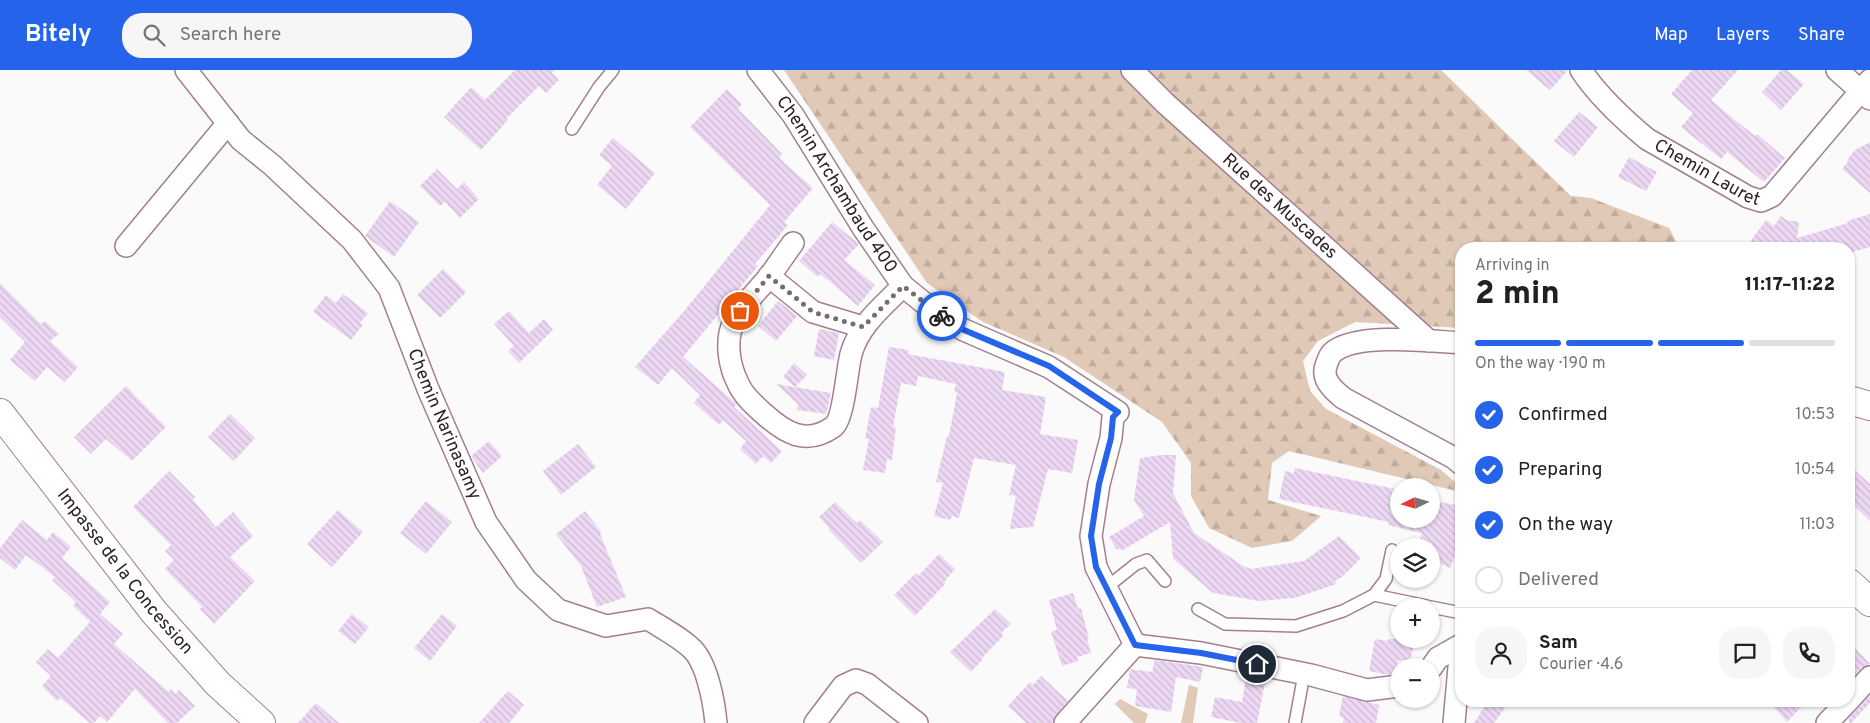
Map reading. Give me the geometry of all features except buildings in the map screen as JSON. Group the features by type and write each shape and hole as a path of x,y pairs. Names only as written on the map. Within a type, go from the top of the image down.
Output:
{"street":[{"name":"Chemin Narinasamy","path":"186,70 241,140 279,171 352,240 389,288 428,389 486,522 526,580 558,610 606,626 648,619 691,648 702,662 714,706 716,723"},
{"name":"Chemin Archambaud 400","path":"758,70 793,114 863,228 903,286 935,312 964,330 1049,366 1118,412 1113,417 1111,438 1099,484 1091,536 1096,567 1135,645"},
{"name":"Rue des Muscades","path":"1132,70 1165,103 1430,341"},
{"name":"Chemin Lauret","path":"1581,70 1593,87 1632,127 1647,139 1748,197 1761,201 1772,196 1867,90"},
{"path":"1837,70 1867,90"},
{"path":"126,246 228,123"},
{"path":"793,243 740,311 730,331 729,345 731,363 737,381 756,407 778,426 799,436 823,434 836,425 851,353 863,327 903,286"},
{"path":"769,276 813,312 863,327"},
{"path":"1455,343 1385,340 1347,344 1331,353 1324,368 1326,378 1332,389 1343,398 1455,459"},
{"path":"1855,402 1870,406"},
{"name":"Impasse de la Concession","path":"0,413 154,612 218,684 261,723"},
{"path":"1855,588 1870,602"},
{"path":"1065,723 1135,645 1201,653 1304,674 1367,690 1390,687"},
{"path":"1438,658 1455,648"},
{"path":"1855,693 1870,677"},
{"path":"815,723 843,686 856,680 867,684 917,723"},
{"path":"1454,723 1455,707"},
{"path":"1828,723 1843,707"}],"lane":[{"path":"572,129 599,87 613,70"},
{"path":"1107,587 1136,564 1147,560 1165,582"},
{"path":"1198,609 1225,624 1296,626 1343,611 1374,595 1386,579 1390,560"},
{"path":"1374,595 1390,598"},
{"path":"1440,609 1455,613"},
{"path":"1295,723 1304,674"}],"green space":[{"path":"784,70 1441,70 1571,196 1591,198 1669,228 1676,242 1455,242 1455,328 1355,322 1318,341 1303,361 1310,391 1326,409 1441,470 1455,482 1455,491 1440,487 1440,478 1402,478 1289,451 1272,463 1268,500 1321,516 1292,541 1252,548 1209,528 1191,496 1191,463 1162,422 1064,357 983,322 927,283"},
{"path":"1189,685 1198,688 1193,723 1181,723"},
{"path":"1120,699 1148,714 1145,723 1134,723 1115,704"}],"way so far":[{"path":"740,311 769,276 813,312 863,327 903,286 942,316"}],"route":[{"path":"942,316 964,330 1049,366 1118,412 1113,417 1111,438 1099,484 1091,536 1096,567 1135,645 1201,653 1257,664"}]}
